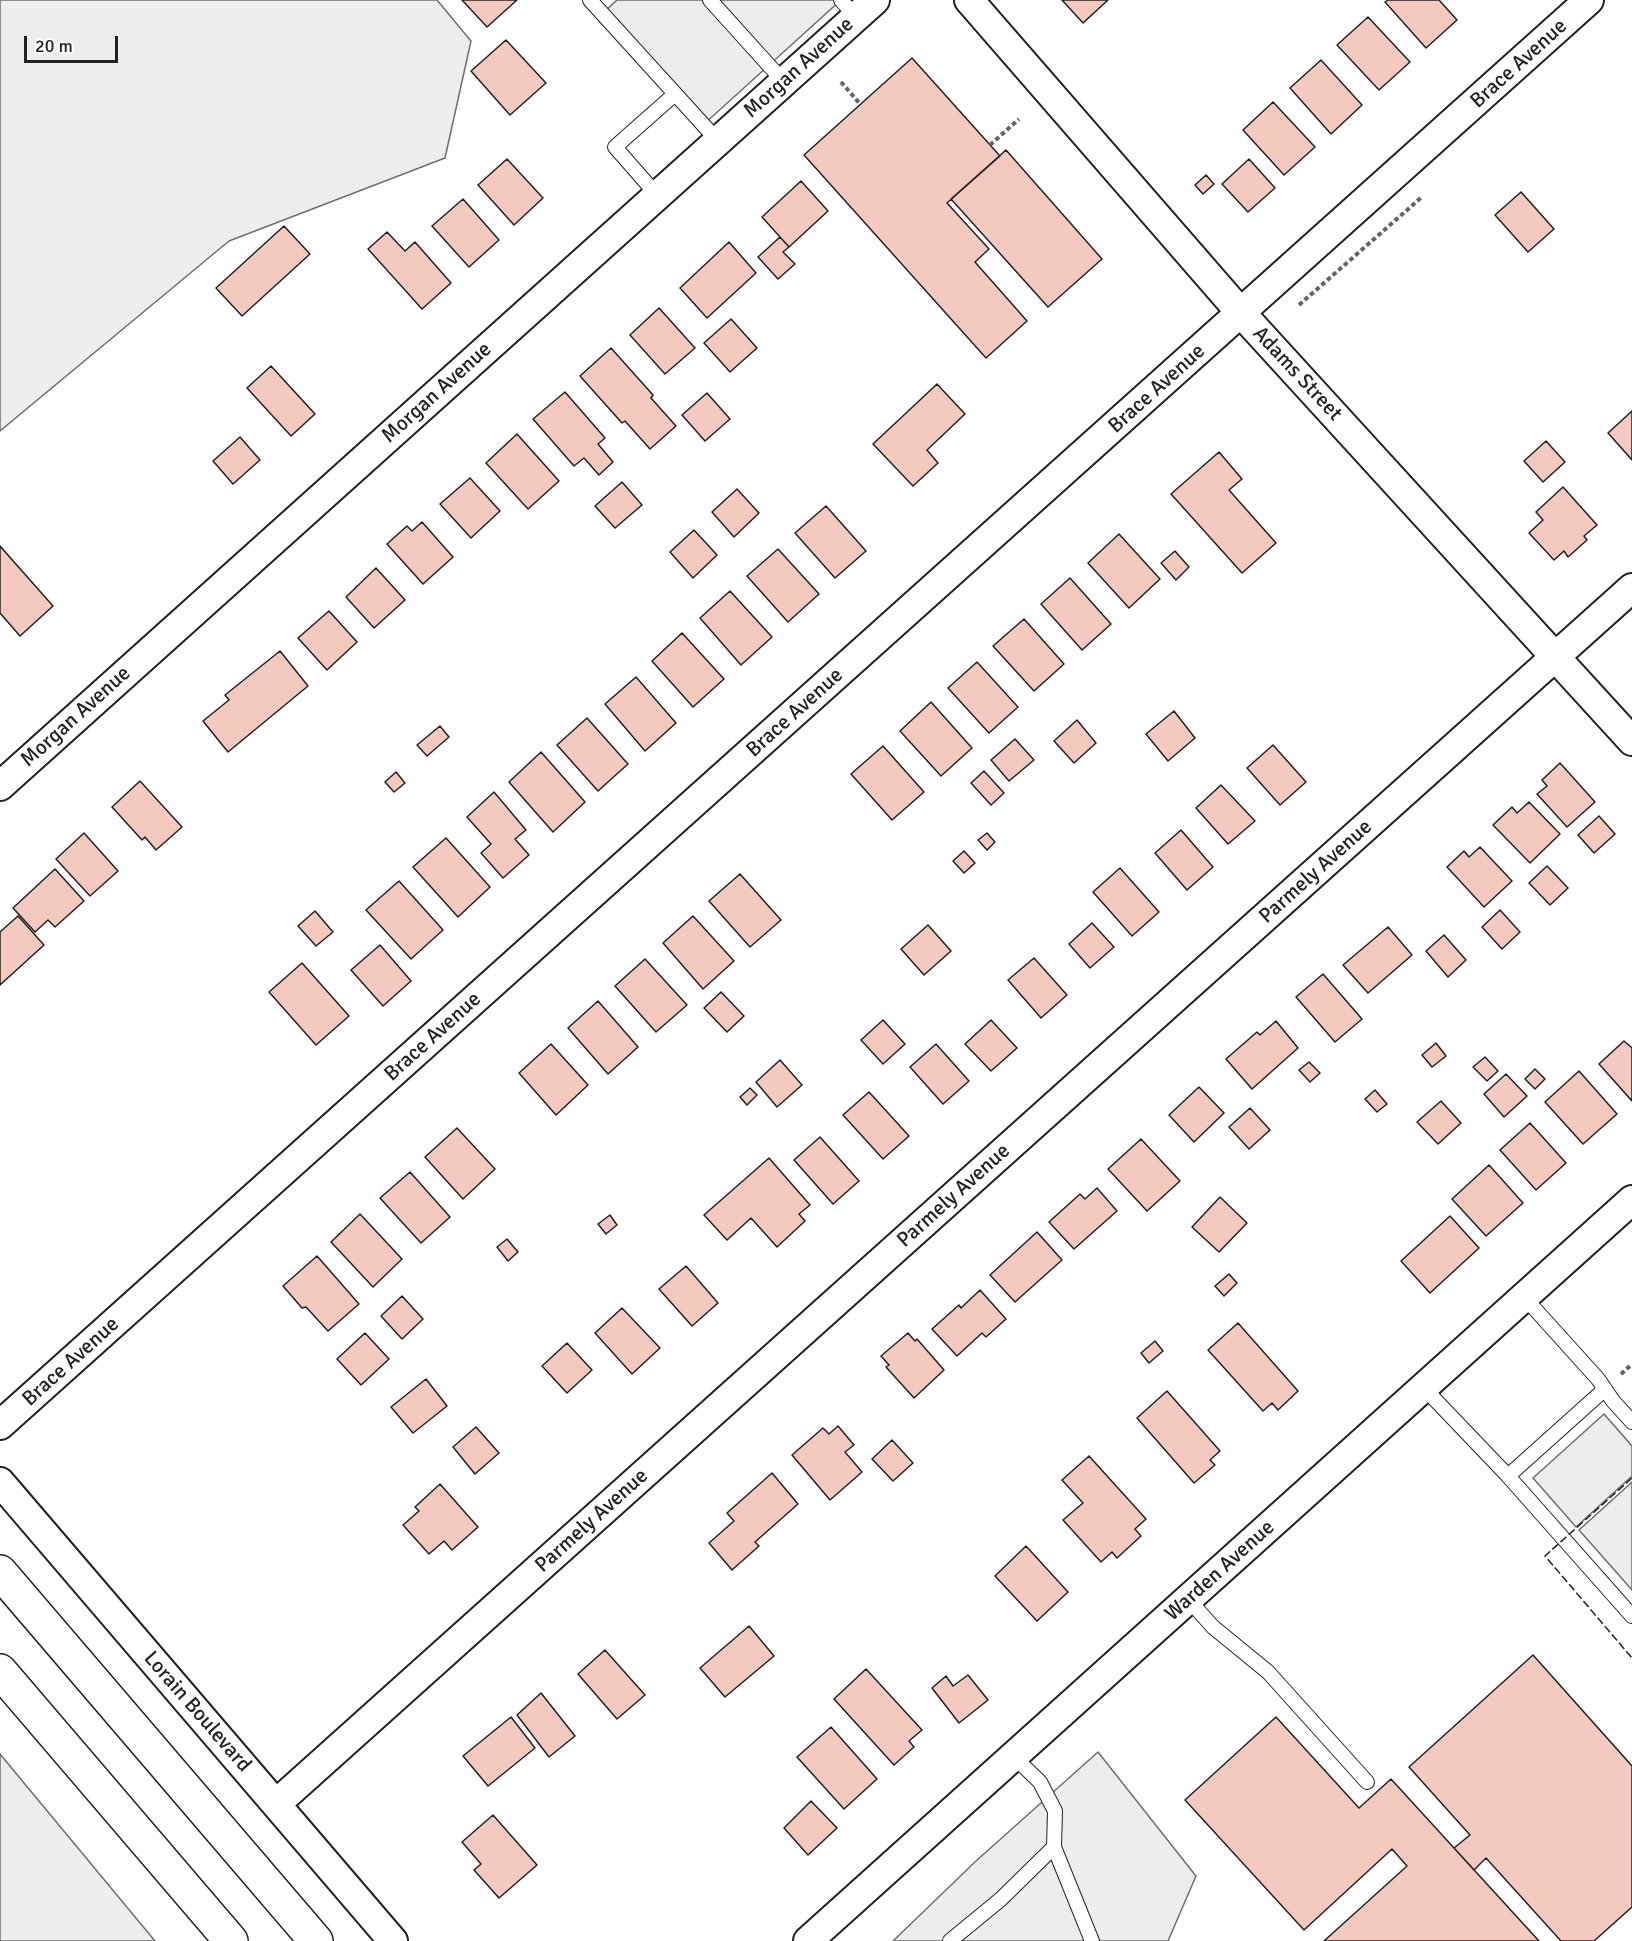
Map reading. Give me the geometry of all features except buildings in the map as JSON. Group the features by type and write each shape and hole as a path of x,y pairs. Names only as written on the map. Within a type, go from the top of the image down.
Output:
{"highway":[{"path":"0,1572 316,1941"},
{"path":"0,1671 231,1941"}],"street":[{"name":"Adams Street","path":"969,0 1241,313 1632,741"},
{"name":"Brace Avenue","path":"0,1425 1589,0"},
{"name":"Morgan Avenue","path":"0,786 784,82 857,6"},
{"name":"Parmely Avenue","path":"276,1804 1632,588"},
{"name":"Warden Avenue","path":"808,1941 1632,1200"},
{"name":"Lorain Boulevard","path":"0,1482 393,1941"}],"lane":[{"path":"590,0 718,141"},
{"path":"710,0 784,82"},
{"path":"657,195 615,147 675,94"},
{"path":"1524,1297 1632,1422"},
{"path":"1424,1387 1508,1476 1632,1616"},
{"path":"1508,1476 1605,1389"},
{"path":"1188,1599 1213,1627 1268,1672 1366,1782"},
{"path":"1013,1756 1040,1782 1055,1811 1054,1847 1092,1941"},
{"path":"950,1941 1001,1899 1054,1847"}],"path":[{"path":"840,82 861,105"},
{"path":"990,145 1019,119"},
{"path":"1299,306 1423,196"},
{"path":"1619,1376 1632,1364"}],"shaded area":[{"path":"0,0 437,0 471,41 445,158 229,241 0,431"},
{"path":"617,0 841,0 703,125 602,14"},
{"path":"1604,1414 1632,1446 1632,1476 1576,1527 1533,1478"},
{"path":"1632,1482 1632,1590 1579,1530"},
{"path":"1098,1752 1196,1876 1168,1941 893,1941 976,1861"},
{"path":"0,1754 155,1941 0,1941"}],"fence":[{"path":"1632,1478 1545,1556 1632,1658"}]}
